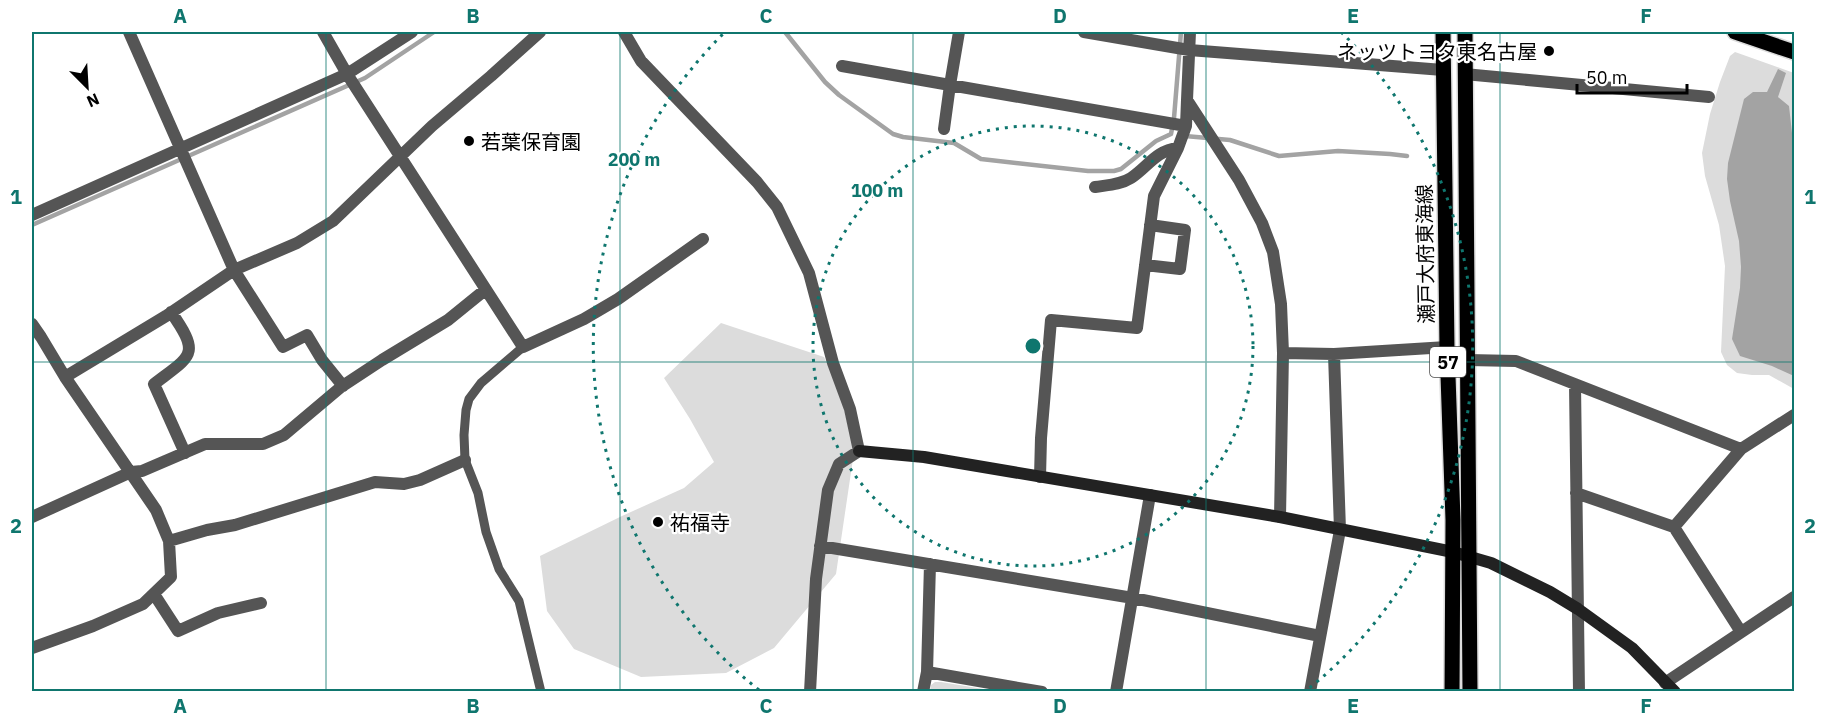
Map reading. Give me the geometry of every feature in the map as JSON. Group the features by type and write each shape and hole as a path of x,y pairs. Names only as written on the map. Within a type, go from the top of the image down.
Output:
{"main road":[{"name":"瀬戸大府東海線","path":"1443,32 1447,347 1470,692"},
{"name":"瀬戸大府東海線","path":"1452,692 1461,554 1468,360 1465,32"},
{"path":"1735,32 1794,52"}],"street":[{"path":"129,32 234,270 283,347 307,335 342,386"},
{"path":"323,32 347,74 522,347 584,319 703,239"},
{"path":"32,215 347,74 412,32"},
{"path":"65,377 234,270 297,243 333,221 432,126 540,32"},
{"path":"624,32 641,61 757,182 777,207 809,273 833,363 850,409 859,451"},
{"path":"945,129 959,32"},
{"path":"1084,32 1189,50 1443,70"},
{"path":"1040,477 1051,320 1137,328 1154,196 1178,148 1186,126 1190,32"},
{"path":"842,66 1186,126"},
{"path":"1464,74 1709,96"},
{"path":"1188,100 1239,180 1268,237 1278,280 1283,353 1280,518"},
{"path":"1095,187 1117,184 1131,178 1166,149 1178,148"},
{"path":"1145,265 1180,269 1185,230 1150,225"},
{"path":"32,517 131,472 142,471 205,444 263,444 284,435 342,386 448,320 485,290"},
{"path":"171,312 187,335 188,354 185,361 154,384 185,453"},
{"path":"32,324 65,377 156,510 169,541 171,577 143,604 93,626 32,648"},
{"path":"1283,353 1334,354 1447,347"},
{"path":"1310,692 1340,530 1334,354"},
{"path":"1468,360 1516,361 1741,449"},
{"path":"1575,384 1578,692"},
{"path":"1674,527 1741,449 1794,415"},
{"path":"810,692 820,546 828,490 839,464 859,451 924,457 1150,495 1461,554 1491,563 1550,592 1578,609 1632,648 1670,687 1740,632 1794,597"},
{"path":"169,541 235,525 375,482 404,484 420,480 465,460"},
{"path":"1576,493 1674,527 1740,632"},
{"path":"1116,692 1150,495"},
{"path":"820,546 1133,598 1320,636"},
{"path":"923,692 927,672 930,564"},
{"path":"154,594 178,631 218,613 261,603"},
{"path":"927,672 1042,692"}],"lane":[{"path":"522,347 482,383 470,399 466,410 465,460 478,493 486,532 499,569 519,601 541,692"}],"shaded area":[{"path":"1735,52 1794,73 1794,389 1769,375 1737,373 1727,365 1721,352 1725,266 1719,225 1705,176 1702,153 1710,114 1720,82 1730,56"},
{"path":"1778,69 1786,73 1778,97 1789,106 1794,151 1794,376 1740,356 1732,339 1741,267 1739,241 1727,179 1728,163 1744,99 1753,92 1767,92"},
{"path":"721,323 824,357 840,391 854,452 836,574 774,648 726,673 641,677 574,649 547,611 540,556 684,488 714,462 664,378"},
{"path":"935,682 995,691 930,691 931,685"}],"waterway":[{"path":"32,225 365,78 434,32"},
{"path":"785,32 825,82 839,95 893,134 954,143 981,159 1088,171 1121,169 1156,141 1171,134 1181,32"},
{"path":"1185,136 1230,140 1279,156 1338,151 1407,156"}],"place":[{"name":"ネッツトヨタ東名古屋","path":"1549,51"},
{"name":"若葉保育園","path":"469,141"},
{"name":"祐福寺","path":"658,522"}]}
